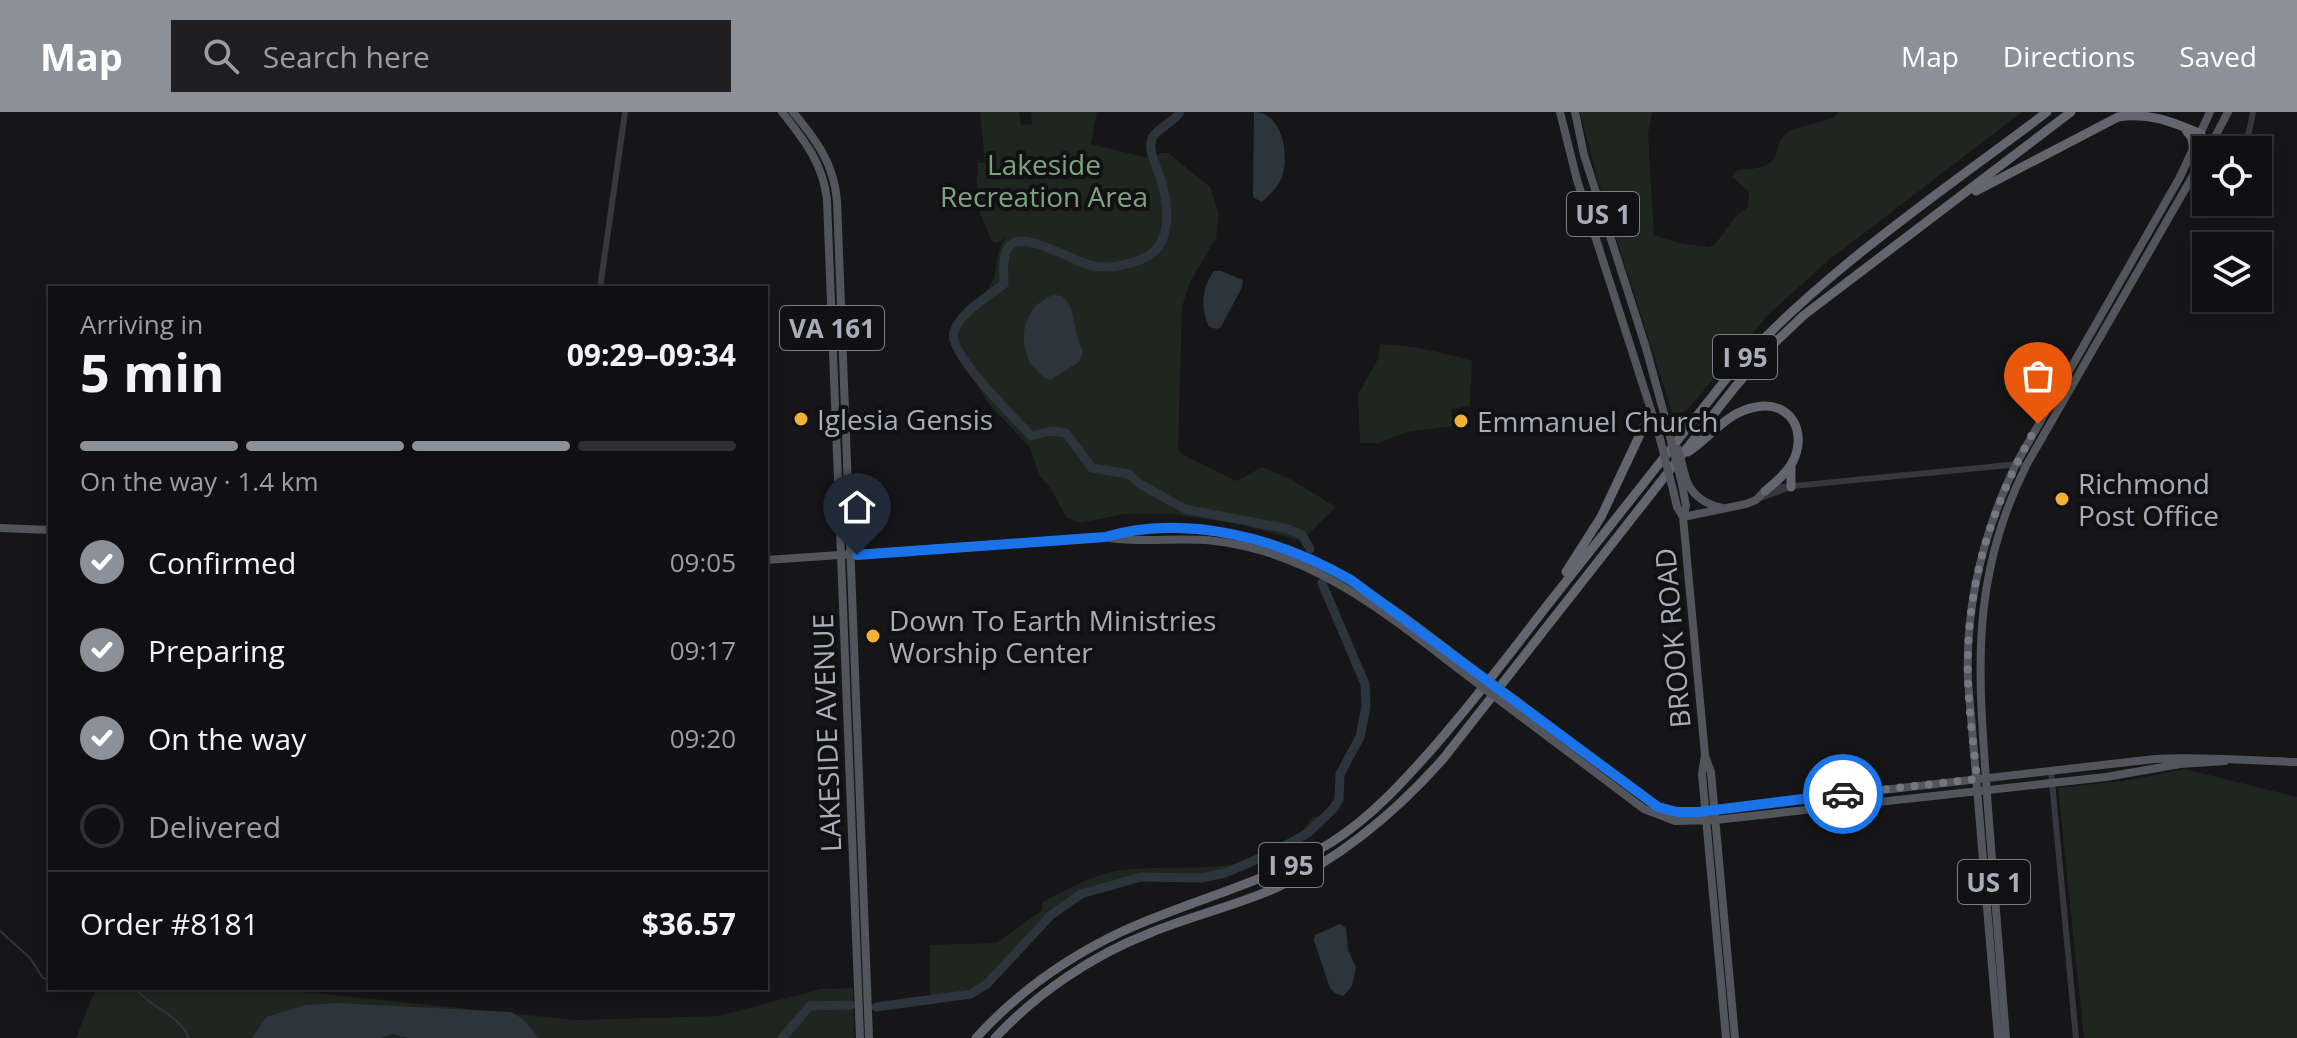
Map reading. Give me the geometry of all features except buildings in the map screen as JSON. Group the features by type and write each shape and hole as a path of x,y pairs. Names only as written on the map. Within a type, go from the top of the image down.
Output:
{"highway":[{"name":"I 95","path":"976,1038 993,1019 1040,979 1077,954 1123,931 1267,878 1332,842 1364,818 1398,788 1477,696 1726,379 1764,336 1825,281 2047,112"},
{"name":"I 95","path":"995,1038 1049,991 1111,951 1158,929 1275,889 1316,868 1379,824 1443,759 1747,372 1784,333 1826,297 2071,112"},
{"path":"1935,214 2002,175 2118,117 2153,115 2201,134"},
{"path":"2181,126 2192,136"},
{"path":"1679,458 1729,418 1748,409 1765,406 1785,411 1797,425 1798,447 1791,465 1791,487"},
{"path":"1544,609 1601,517 1644,426 1664,421"},
{"path":"1765,491 1791,465"}],"main road":[{"name":"LAKESIDE AVENUE","path":"782,112 814,153 826,191 860,1038"},
{"name":"LAKESIDE AVENUE","path":"793,112 825,155 836,191 869,1038"},
{"name":"BROOK ROAD","path":"1560,112 1577,180 1684,482 1686,506 1683,517 1705,755 1702,774 1710,815 1735,1038"},
{"name":"US 1","path":"1575,112 1589,172 1660,397 1664,421"},
{"path":"2205,136 2201,134 2210,112"},
{"path":"2216,136 2228,112"},
{"path":"1982,790 1968,681 1971,609 1989,528 2016,464 2192,155"},
{"path":"1981,779 1979,676 1982,606 2002,521 2027,464 2192,178"},
{"name":"BROOK ROAD","path":"1664,421 1659,435 1677,507 1683,517"},
{"path":"1684,482 1700,499 1727,509"},
{"path":"1683,517 1756,500 1765,491"},
{"path":"0,528 48,530"},
{"path":"768,560 1105,537 1125,531 1193,530 1234,535 1284,548 1351,580 1514,705 1650,802 1677,812 1710,815 1982,790 2229,760 2297,762"},
{"path":"1710,815 1981,779 2182,757 2229,760"},
{"name":"US 1","path":"1982,790 1998,1038"},
{"name":"US 1","path":"1982,790 2006,1038"},
{"name":"BROOK ROAD","path":"1710,815 1726,1038"}],"street":[{"path":"600,286 625,112"},
{"path":"2247,136 2253,112"},
{"path":"1765,491 1782,486 2027,464"},
{"path":"1756,500 1791,487"},
{"path":"2051,771 2076,1038"}],"green space":[{"name":"Lakeside Recreation Area","path":"980,112 1019,112 1021,125 1032,124 1031,112 1097,112 1091,144 1152,159 1160,153 1168,153 1210,187 1219,215 1216,238 1190,282 1182,307 1178,450 1237,481 1262,467 1290,479 1336,507 1301,541 1240,524 1173,514 1124,514 1080,523 1067,518 1039,475 1030,448 989,404 948,340 955,324 990,286 999,250 1006,238 997,243 992,241 976,204 978,163 985,163"},
{"path":"1580,112 1652,112 1648,134 1654,235 1679,243 1709,247 1748,207 1749,192 1732,177 1736,171 1768,164 1775,157 1782,138 1792,130 1839,112 2022,112 1825,263 1768,315 1687,410 1678,414 1672,412 1598,181"},
{"path":"1380,344 1427,350 1472,361 1470,406 1451,409 1453,426 1407,432 1379,443 1360,443 1358,394 1378,359"},
{"path":"2185,769 2297,797 2297,1038 2084,1038 2058,788 2130,780"},
{"path":"1323,816 1313,828 1283,850 1234,872 1212,878 1127,876 1086,894 1071,897 1017,948 987,986 930,996 930,945 996,943 1042,910 1042,902 1108,873 1247,862 1271,853 1293,839 1313,817"},
{"path":"853,988 854,1038 76,1038 95,990 284,990 575,1020 718,1016 821,989"}],"shaded area":[{"path":"1254,112 1273,120 1279,129 1285,152 1279,183 1262,202 1254,198 1253,193"},
{"path":"1214,271 1243,280 1221,327 1217,329 1209,327 1203,305 1207,284"},
{"path":"1054,295 1062,296 1067,302 1083,351 1079,362 1050,380 1030,362 1024,336 1032,311 1041,301"},
{"path":"1340,924 1346,928 1348,950 1356,967 1352,986 1343,996 1330,988 1314,941 1315,935"},
{"path":"337,1003 511,1012 523,1019 539,1038 408,1038 392,1034 382,1038 252,1038 266,1017 305,1005"}],"waterway":[{"path":"1180,112 1155,134 1151,142 1167,211 1164,234 1152,253 1130,263 1100,267 1029,242 1012,244 1005,257 1004,284 962,318 954,332 955,342 971,370 1031,436 1051,431 1066,433 1092,468 1129,474 1140,484 1185,509 1288,529 1302,535 1310,549"},
{"path":"876,1007 971,994 987,984 1051,915 1081,894 1141,877 1201,878 1225,873 1308,833 1339,800 1340,774 1360,737 1366,707 1365,684 1322,583"},
{"path":"0,931 30,958 43,978 48,979"},
{"path":"137,990 178,1023 189,1038"},
{"path":"782,1038 810,1006 851,1005"}],"way so far":[{"path":"1843,794 1977,779 1967,671 1974,586 1995,511 2038,424"}],"place":[{"name":"Iglesia Gensis","path":"801,419"},
{"name":"Emmanuel Church","path":"1461,421"},
{"name":"Richmond Post Office","path":"2062,499"},
{"name":"Down To Earth Ministries Worship Center","path":"873,636"}],"route":[{"path":"857,555 1105,537 1125,531 1165,529 1220,532 1248,538 1322,564 1377,596 1658,807 1677,812 1699,812 1843,794"}]}
